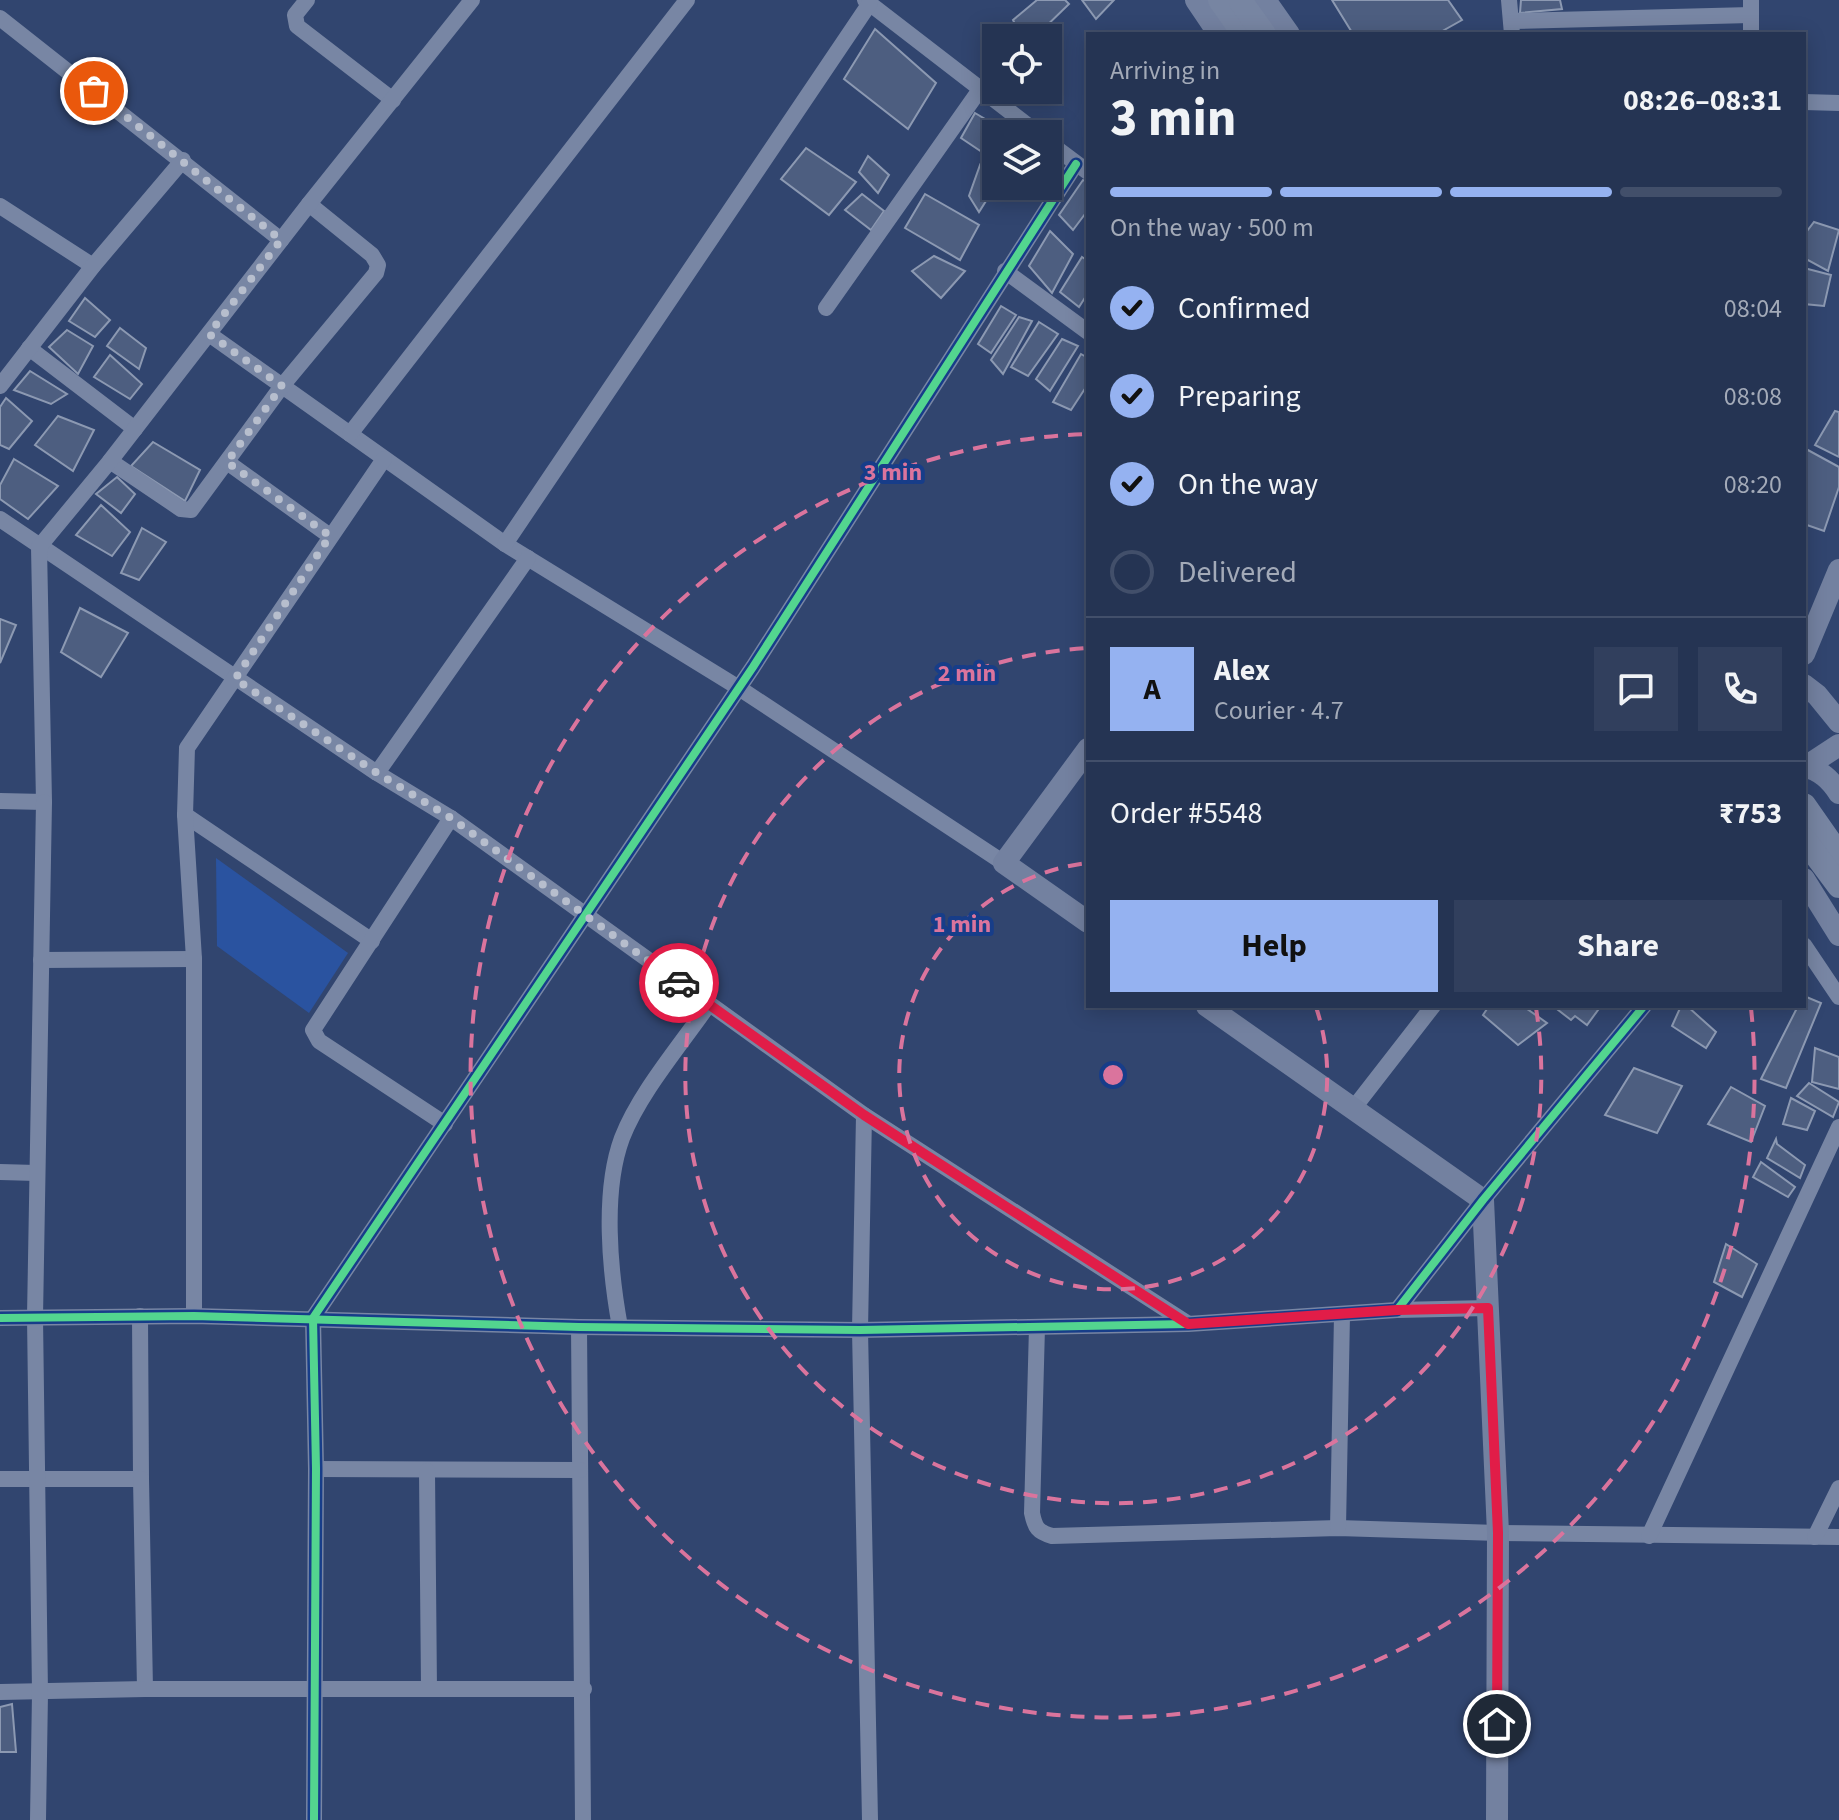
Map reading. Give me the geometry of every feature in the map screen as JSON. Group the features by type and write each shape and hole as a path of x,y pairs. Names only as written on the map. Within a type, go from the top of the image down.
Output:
{"main road":[{"path":"1220,0 1243,32"},
{"path":"1240,0 1263,32"},
{"path":"1806,812 1822,870"},
{"path":"1806,842 1822,870"}],"street":[{"path":"307,0 295,15 297,26 393,100"},
{"path":"38,1820 40,1693 35,1317 44,802 39,547 472,0"},
{"path":"350,434 687,0"},
{"path":"1196,0 1218,32"},
{"path":"1265,0 1288,32"},
{"path":"1509,0 1512,28 1751,8 1751,32"},
{"path":"505,544 867,2 1021,120"},
{"path":"0,18 281,240"},
{"path":"826,308 981,88"},
{"path":"1806,102 1839,103"},
{"path":"314,1820 316,1469 313,1318 739,688 1005,271 1082,168 1062,153"},
{"path":"0,386 93,266 183,160"},
{"path":"110,461 186,511 195,506 282,386 376,273 378,265 372,255 309,204"},
{"path":"0,206 93,266"},
{"path":"1005,271 1086,331"},
{"path":"209,334 505,544 739,688 1086,921"},
{"path":"29,348 135,429"},
{"path":"194,1316 194,959 185,815 187,748 384,459"},
{"path":"227,462 330,536"},
{"path":"0,519 235,679 451,818 864,1115 1188,1324"},
{"path":"377,773 528,558"},
{"path":"1806,649 1839,570"},
{"path":"1806,687 1839,722"},
{"path":"1806,766 1839,745"},
{"path":"1004,863 1086,752"},
{"path":"1806,766 1821,772 1839,793"},
{"path":"0,801 44,802"},
{"path":"185,815 372,941"},
{"path":"445,1124 314,1036 315,1025 451,818"},
{"path":"1839,833 1829,848 1818,856 1839,935"},
{"path":"1806,948 1839,997"},
{"path":"41,960 194,959"},
{"path":"620,1327 613,1289 610,1206 621,1140 635,1110 709,1004"},
{"path":"1210,1008 1483,1200"},
{"path":"1353,1109 1431,1008"},
{"path":"1397,1310 1483,1200 1642,1008"},
{"path":"864,1115 860,1330 870,1820"},
{"path":"1649,1536 1839,1127"},
{"path":"0,1172 36,1173"},
{"path":"1483,1200 1498,1533 1497,1820"},
{"path":"0,1318 194,1316 579,1327 860,1330 1188,1324 1397,1310 1488,1308"},
{"path":"1338,1528 1342,1315"},
{"path":"140,1316 145,1689"},
{"path":"579,1327 583,1820"},
{"path":"1037,1327 1032,1513 1035,1527 1052,1536 1338,1528 1649,1536 1839,1537"},
{"path":"316,1469 580,1470"},
{"path":"427,1471 429,1689"},
{"path":"0,1479 141,1479"},
{"path":"1815,1537 1839,1488"},
{"path":"0,1692 584,1689"}],"shaded area":[{"path":"216,858 348,953 309,1013 217,946"}],"building":[{"path":"1037,0 1065,0 1069,4 1048,24 1015,24 1013,20"},
{"path":"1082,0 1114,0 1096,19"},
{"path":"1332,0 1448,0 1462,20 1441,32 1352,32"},
{"path":"1521,0 1560,0 1562,9 1520,13"},
{"path":"875,29 936,83 908,129 844,79"},
{"path":"975,113 987,120 982,120 982,152 961,138"},
{"path":"806,148 856,182 829,215 781,179"},
{"path":"868,156 889,175 878,193 859,172"},
{"path":"980,165 982,200 987,200 979,212 969,196"},
{"path":"1083,180 1086,182 1086,213 1073,230 1059,215"},
{"path":"862,194 884,211 871,230 845,210"},
{"path":"925,194 979,225 960,260 905,228"},
{"path":"1814,222 1839,230 1828,271 1806,259 1806,232"},
{"path":"1050,231 1073,254 1052,293 1029,266"},
{"path":"934,256 965,271 941,298 912,271"},
{"path":"1082,257 1086,260 1086,296 1079,307 1060,292"},
{"path":"1806,269 1831,275 1824,306 1806,304"},
{"path":"85,298 110,320 95,337 69,321"},
{"path":"1001,306 1016,315 991,353 978,344"},
{"path":"1019,317 1032,321 1003,374 991,360"},
{"path":"1039,322 1058,334 1028,376 1011,367"},
{"path":"120,328 146,348 139,369 107,346"},
{"path":"67,330 93,346 78,374 49,347"},
{"path":"1062,339 1078,346 1050,391 1036,379"},
{"path":"1081,354 1086,357 1086,387 1071,410 1053,402"},
{"path":"110,355 142,384 130,399 94,377"},
{"path":"30,371 67,394 51,404 14,390"},
{"path":"6,398 32,421 9,449 0,445 0,407"},
{"path":"1835,411 1839,412 1839,457 1815,445"},
{"path":"58,416 94,430 73,471 35,445"},
{"path":"153,442 200,470 185,501 131,466"},
{"path":"1806,449 1839,467 1839,487 1824,531 1806,525"},
{"path":"14,459 58,486 28,519 0,499 0,485"},
{"path":"117,477 135,494 121,513 96,494"},
{"path":"101,505 130,532 112,556 76,535"},
{"path":"142,528 166,542 139,580 121,573"},
{"path":"80,608 128,633 101,677 61,652"},
{"path":"0,619 16,625 0,663"},
{"path":"1806,997 1821,1003 1786,1088 1761,1079 1797,1008 1806,1008"},
{"path":"1488,1008 1526,1008 1547,1023 1518,1045 1483,1015"},
{"path":"1556,1008 1600,1008 1587,1025 1575,1016 1571,1020"},
{"path":"1680,1008 1689,1008 1716,1032 1706,1048 1672,1026"},
{"path":"1815,1048 1839,1057 1839,1089 1812,1082"},
{"path":"1634,1068 1682,1086 1657,1133 1605,1115"},
{"path":"1809,1083 1839,1102 1833,1117 1797,1096"},
{"path":"1731,1087 1765,1106 1751,1142 1708,1124"},
{"path":"1791,1098 1815,1111 1807,1130 1783,1124"},
{"path":"1776,1139 1777,1144 1805,1165 1800,1178 1767,1158"},
{"path":"1761,1162 1795,1187 1788,1197 1753,1177"},
{"path":"1726,1244 1757,1264 1742,1297 1714,1282"},
{"path":"12,1704 16,1752 0,1752 0,1707"}],"cycle path":[{"path":"314,1820 316,1469 313,1318 753,667 1076,164"},
{"path":"0,1318 194,1316 579,1327 860,1330 1188,1324 1397,1310 1483,1200 1642,1008"}],"way so far":[{"path":"94,91 281,240 209,334 282,386 227,462 330,536 235,679 451,818 679,983"}],"route":[{"path":"679,983 864,1115 1188,1324 1397,1310 1488,1308 1498,1533 1497,1724"}]}
